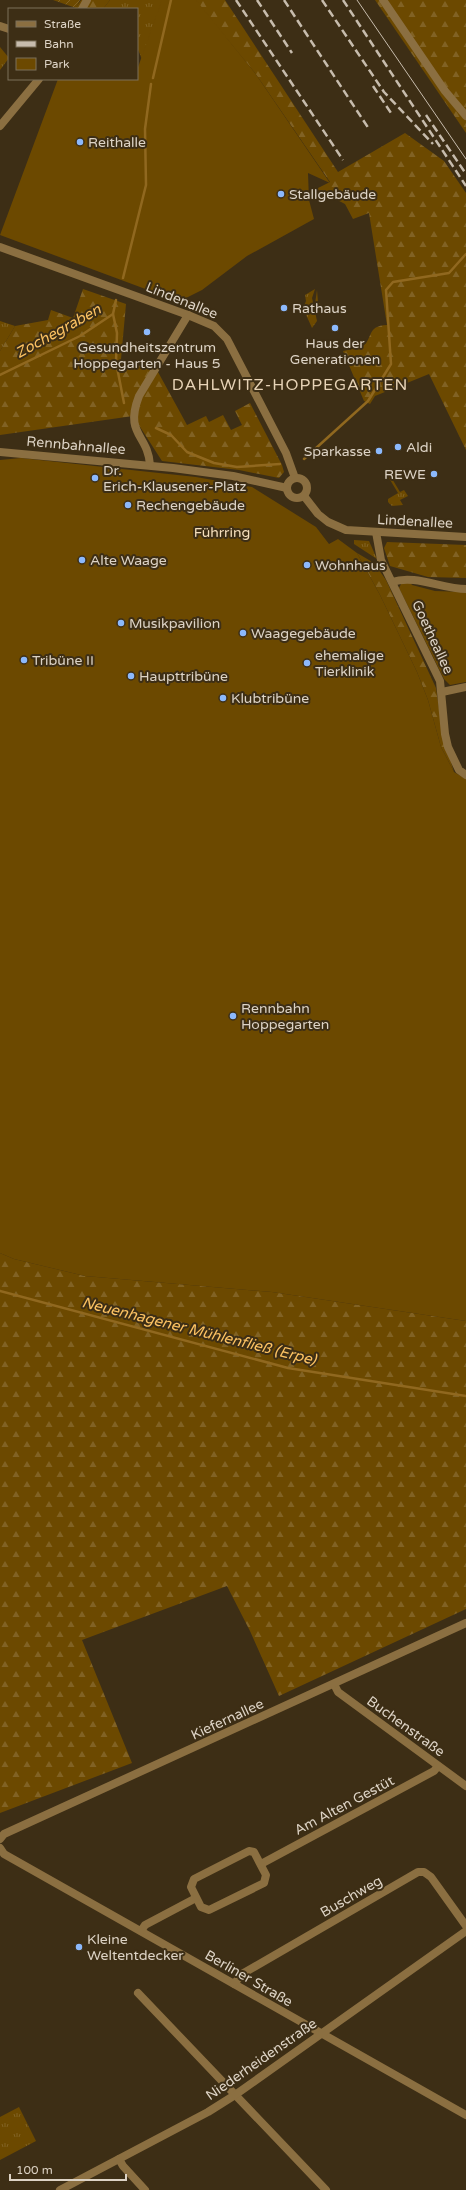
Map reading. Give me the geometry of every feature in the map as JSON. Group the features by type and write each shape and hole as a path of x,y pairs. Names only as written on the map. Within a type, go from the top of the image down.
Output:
{"street":[{"path":"383,0 445,91 466,116"},
{"path":"0,126 38,80"},
{"name":"Lindenallee","path":"0,247 188,315 214,326 227,339 286,453 295,478 302,479 307,484 308,489 304,496 318,514 333,525 346,530 466,537"},
{"name":"Rennbahnallee","path":"150,465 149,455 135,426 134,410 139,396 188,315"},
{"name":"Rennbahnallee","path":"0,452 150,465 233,476 287,488"},
{"path":"295,478 289,481 287,488 291,496 298,498 304,496"},
{"name":"Goetheallee","path":"376,532 381,560 440,681 445,734 448,747 459,770 466,775"},
{"path":"392,582 412,579 440,587 466,589"},
{"path":"442,692 466,688"},
{"name":"Kiefernallee","path":"0,1839 4,1834 466,1623"},
{"name":"Buchenstraße","path":"334,1684 338,1692 466,1786"},
{"name":"Am Alten Gestüt","path":"261,1864 434,1771 438,1766"},
{"name":"Berliner Straße","path":"0,1848 4,1854 466,2116"},
{"path":"249,1851 254,1852 266,1875 264,1883 209,1910 201,1907 196,1898 191,1887 194,1879 249,1851"},
{"name":"Buschweg","path":"234,1984 242,1974 418,1872 424,1872 430,1876 466,1926"},
{"path":"141,1932 145,1925 196,1898"},
{"name":"Niederheidenstraße","path":"60,2190 208,2112 466,1931"},
{"path":"138,1993 326,2190"},
{"path":"119,2159 123,2166 145,2190"}],"green space":[{"path":"53,0 80,0 76,8"},
{"path":"81,0 110,0 104,8 76,8"},
{"path":"110,0 163,0 143,62 138,50 138,8 104,8"},
{"path":"162,0 196,0 255,73 330,183 308,173 309,200 314,219 247,256 202,290 186,298 167,297 0,235 58,80 138,80 138,67"},
{"path":"163,0 225,0 338,172 405,133 444,161 466,193 466,450 429,374 375,396 370,404 364,401 343,351 362,347 366,344 373,330 380,326 387,325 369,213 353,219 345,204 316,189 330,182 255,73 227,39 195,10"},
{"path":"375,0 466,0 466,133"},
{"path":"0,47 8,57 8,59 0,70"},
{"path":"83,289 126,304 121,359 158,372 187,425 206,416 209,422 223,415 231,430 242,425 235,411 250,403 282,465 284,472 279,478 239,470 162,461 133,416 0,435 0,351 15,326 48,320 51,310 73,318"},
{"path":"315,289 312,298 317,321 312,328 303,308 306,301 305,295"},
{"path":"317,290 318,302 328,311 327,315 321,312 315,304"},
{"path":"0,321 15,326 0,351"},
{"name":"Rennbahn Hoppegarten","path":"21,458 196,477 252,487 316,527 329,544 338,539 357,553 380,595 417,672 428,700 441,747 454,772 466,779 466,1321 272,1292 85,1276 14,1259 0,1253 0,460"},
{"path":"391,477 400,492 404,490 408,496 400,500 403,505 392,506 388,502 388,499 398,493 389,478"},
{"path":"354,540 369,541 377,559 354,544"},
{"path":"387,542 466,545 466,578 428,577 390,566 384,548"},
{"path":"357,553 374,563 386,580 436,688 443,736 454,772 441,747 428,700 417,672 380,595"},
{"path":"402,582 410,582 412,585 435,591 466,592 466,682 450,685 444,679 399,588"},
{"path":"0,1253 14,1259 85,1276 272,1292 466,1321 466,1609 279,1696 250,1631 227,1586 82,1640 132,1763 0,1813"},
{"path":"19,2107 36,2141 0,2160 0,2117"}],"waterway":[{"name":"Zochegraben","path":"153,78 171,0"},
{"name":"Zochegraben","path":"123,278 146,185 145,129 151,84"},
{"path":"304,459 368,401 391,364 386,290 393,282 449,273 466,254"},
{"name":"Zochegraben","path":"0,375 80,336 113,314 116,300"},
{"path":"113,314 117,333 116,362 124,403"},
{"path":"156,428 171,435 187,452 214,463 237,467 280,464"},
{"name":"Neuenhagener Mühlenfließ (Erpe)","path":"0,1291 288,1368 466,1396"}],"tram line":[{"path":"357,0 466,159"}],"railway":[{"path":"236,0 343,160"},
{"path":"257,0 292,53"},
{"path":"284,0 369,129"},
{"path":"322,0 384,92 433,144"},
{"path":"343,0 466,186"},
{"path":"373,86 391,113"},
{"path":"426,115 466,174"}],"place":[{"name":"Reithalle","path":"80,142"},
{"name":"Stallgebäude","path":"281,194"},
{"name":"Rathaus","path":"284,308"},
{"name":"Haus der Generationen","path":"335,328"},
{"name":"Gesundheitszentrum Hoppegarten - Haus 5","path":"147,332"},
{"name":"Aldi","path":"398,447"},
{"name":"Sparkasse","path":"379,451"},
{"name":"REWE","path":"434,474"},
{"name":"Dr. Erich-Klausener-Platz","path":"95,478"},
{"name":"Rechengebäude","path":"128,505"},
{"name":"Alte Waage","path":"82,560"},
{"name":"Wohnhaus","path":"307,565"},
{"name":"Musikpavilion","path":"121,623"},
{"name":"Waagegebäude","path":"243,633"},
{"name":"Tribüne II","path":"24,660"},
{"name":"ehemalige Tierklinik","path":"307,663"},
{"name":"Haupttribüne","path":"131,676"},
{"name":"Klubtribüne","path":"223,698"},
{"name":"Rennbahn Hoppegarten","path":"233,1016"},
{"name":"Kleine Weltentdecker","path":"79,1947"}],"district":[{"name":"DAHLWITZ-HOPPEGARTEN","path":"290,384"}],"park label":[{"name":"Führring","path":"222,532"}]}
